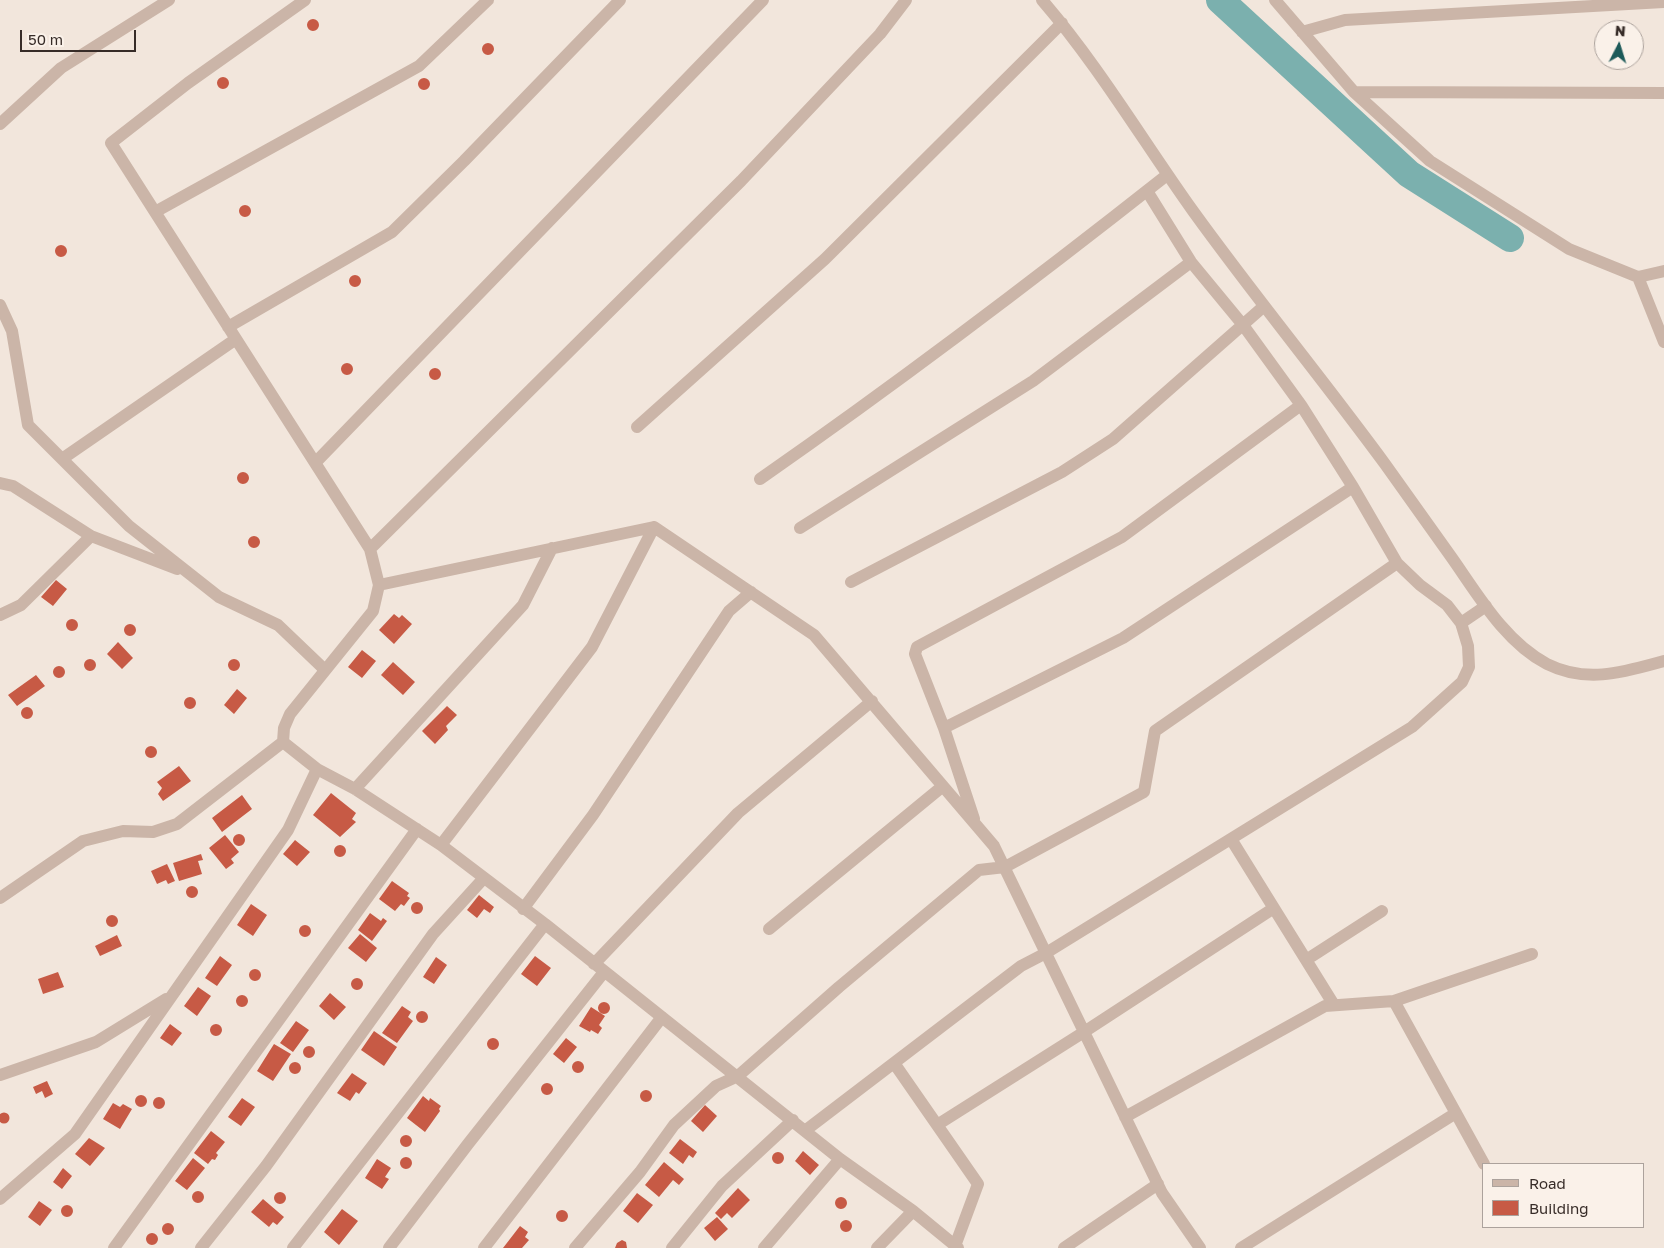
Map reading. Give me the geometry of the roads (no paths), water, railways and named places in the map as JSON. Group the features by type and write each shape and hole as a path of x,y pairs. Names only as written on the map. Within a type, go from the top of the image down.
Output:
{"street":[{"path":"0,124 61,68 169,0"},
{"path":"0,898 83,841 123,832 152,832 178,824 283,742 284,728 290,714 373,611 379,585 370,549 111,143 188,83 305,0"},
{"path":"155,212 419,66 488,0"},
{"path":"228,327 392,232 620,0"},
{"path":"315,463 763,0"},
{"path":"370,549 741,181 880,34 906,0"},
{"path":"1042,0 1062,23 1167,175 1263,307 1383,462 1486,606 1518,644 1548,664 1576,673 1608,676 1664,661"},
{"path":"1275,0 1354,92 1430,161 1569,249 1638,277 1664,271"},
{"path":"1302,32 1345,20 1664,2"},
{"path":"637,427 825,259 1062,23"},
{"path":"1354,92 1664,93"},
{"path":"760,479 881,395 1003,304 1167,175"},
{"path":"806,1130 1021,966 1046,953 1412,727 1462,682 1469,668 1468,646 1461,623 1447,605 1420,585 1397,563 1353,487 1301,405 1243,325 1191,262 1146,191"},
{"path":"800,528 1033,381 1191,262"},
{"path":"1638,277 1664,342"},
{"path":"0,305 12,331 28,425 129,526 219,597 278,625 324,670"},
{"path":"851,582 1001,506 1091,454 1112,439 1263,307"},
{"path":"62,459 236,338"},
{"path":"976,826 944,728 915,654 917,647 1122,538 1301,405"},
{"path":"0,483 13,486 91,536 189,573"},
{"path":"944,728 1123,638 1353,487"},
{"path":"379,585 654,527 814,635 994,846 1158,1184 1200,1248"},
{"path":"441,845 592,647 654,527"},
{"path":"0,615 21,605 91,536"},
{"path":"355,789 523,605 552,548"},
{"path":"575,1248 640,1172 674,1125 716,1086 738,1076 839,987 979,870 1005,867 1144,792 1155,731 1397,563"},
{"path":"523,909 593,815 729,611 751,592"},
{"path":"1461,623 1486,606"},
{"path":"389,1248 599,968 738,812 872,702"},
{"path":"283,742 317,769 355,789 441,845 483,879 545,924 840,1159 913,1211 957,1247 978,1184 894,1063"},
{"path":"0,1200 75,1134 288,830 317,769"},
{"path":"769,929 943,786"},
{"path":"114,1248 417,829"},
{"path":"1231,839 1334,1005"},
{"path":"201,1248 266,1166 433,934 483,879"},
{"path":"937,1125 1274,908"},
{"path":"1306,960 1382,911"},
{"path":"293,1248 545,924"},
{"path":"1125,1117 1326,1006 1394,1001 1532,954"},
{"path":"0,1075 96,1042 170,996"},
{"path":"1394,1001 1483,1163"},
{"path":"484,1248 662,1017"},
{"path":"1240,1248 1456,1113"},
{"path":"672,1248 722,1186 793,1120"},
{"path":"764,1248 840,1159"},
{"path":"1064,1248 1158,1184"},
{"path":"876,1248 913,1211"}],"waterway":[{"path":"1220,0 1409,174 1510,238"}]}
